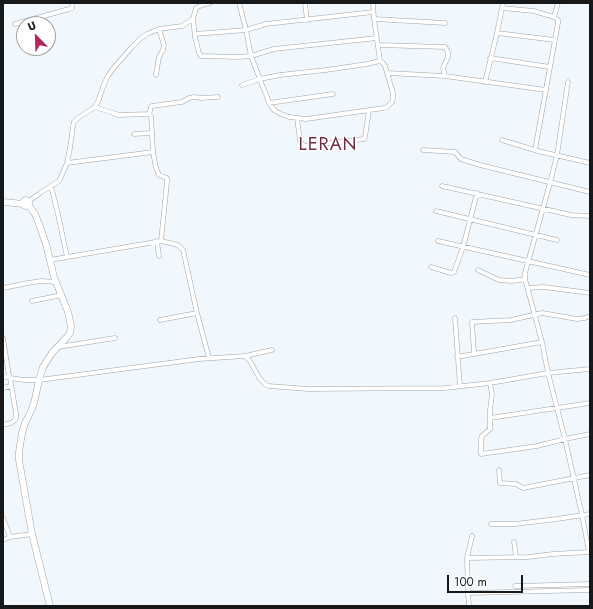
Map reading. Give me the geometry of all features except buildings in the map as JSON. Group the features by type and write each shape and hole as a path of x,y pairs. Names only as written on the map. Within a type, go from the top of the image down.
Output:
{"main road":[{"path":"3,202 27,204 35,214 46,244 56,282 68,312 71,326 70,333 47,360 43,368 32,409 22,433 19,452 19,460 32,534 50,606"}],"street":[{"path":"15,24 70,9 72,8 73,3"},
{"path":"210,3 196,8 193,19 199,53 201,56 251,56 274,49 377,38"},
{"path":"239,3 251,56 270,103 273,108 281,114 306,119 384,108 392,102 393,93 384,64 380,62 373,3"},
{"path":"305,3 307,20"},
{"path":"554,18 558,3"},
{"path":"485,82 503,5 534,11 558,20 535,150"},
{"path":"195,34 246,30 266,24 373,12"},
{"path":"27,204 40,193 59,181 67,163 74,122 95,107 104,84 112,70 131,48 147,34 159,29 182,26 193,19"},
{"path":"374,19 445,23"},
{"path":"156,75 159,57 164,45 159,29"},
{"path":"497,33 555,40"},
{"path":"378,45 445,47 448,53 448,57 443,68 445,76"},
{"path":"490,58 550,67"},
{"path":"242,85 260,79 280,75 333,70 380,62"},
{"path":"387,73 445,76 546,90"},
{"path":"467,558 516,558 590,552 542,342 525,279 525,273 557,155 568,82"},
{"path":"270,103 333,94"},
{"path":"159,256 159,241 165,210 167,180 159,175 156,168 153,152 152,118 149,114 151,107 180,103 194,97 218,97"},
{"path":"95,107 119,115 149,114"},
{"path":"296,118 300,141 303,145 307,146 364,139 369,110"},
{"path":"134,134 152,133"},
{"path":"502,140 535,150 590,163"},
{"path":"422,150 455,152 461,159 472,163 590,192"},
{"path":"67,163 153,152"},
{"path":"50,186 58,214 67,257"},
{"path":"442,186 571,215 589,216"},
{"path":"431,266 454,272 463,247 477,193"},
{"path":"436,211 557,240"},
{"path":"50,260 159,241 178,245 183,250 197,313 210,358"},
{"path":"438,241 590,275"},
{"path":"478,270 499,280 525,279"},
{"path":"3,288 28,283 56,282"},
{"path":"528,288 544,287 590,293"},
{"path":"32,301 62,295"},
{"path":"160,320 197,313"},
{"path":"474,354 473,322 511,320 544,314 577,319 590,316"},
{"path":"455,318 460,386"},
{"path":"3,338 16,418 11,423 3,425"},
{"path":"58,347 115,338"},
{"path":"457,356 542,342"},
{"path":"3,378 10,377 24,380 39,380 199,359 245,356 272,350"},
{"path":"245,356 250,361 262,381 269,386 308,389 445,388 490,383 548,373 590,369"},
{"path":"490,383 492,394 490,429 482,436 481,454 537,446 590,434"},
{"path":"3,388 11,386"},
{"path":"490,418 590,403"},
{"path":"499,470 500,484 516,484 523,488 590,475"},
{"path":"491,524 515,524 590,514"},
{"path":"3,518 10,537"},
{"path":"3,540 10,537 32,534"},
{"path":"469,606 467,558 472,536"},
{"path":"514,542 516,558"},
{"path":"468,593 575,587 590,584"},
{"path":"515,586 575,587 590,590"}],"district":[{"name":"LERAN","path":"328,146"}]}
